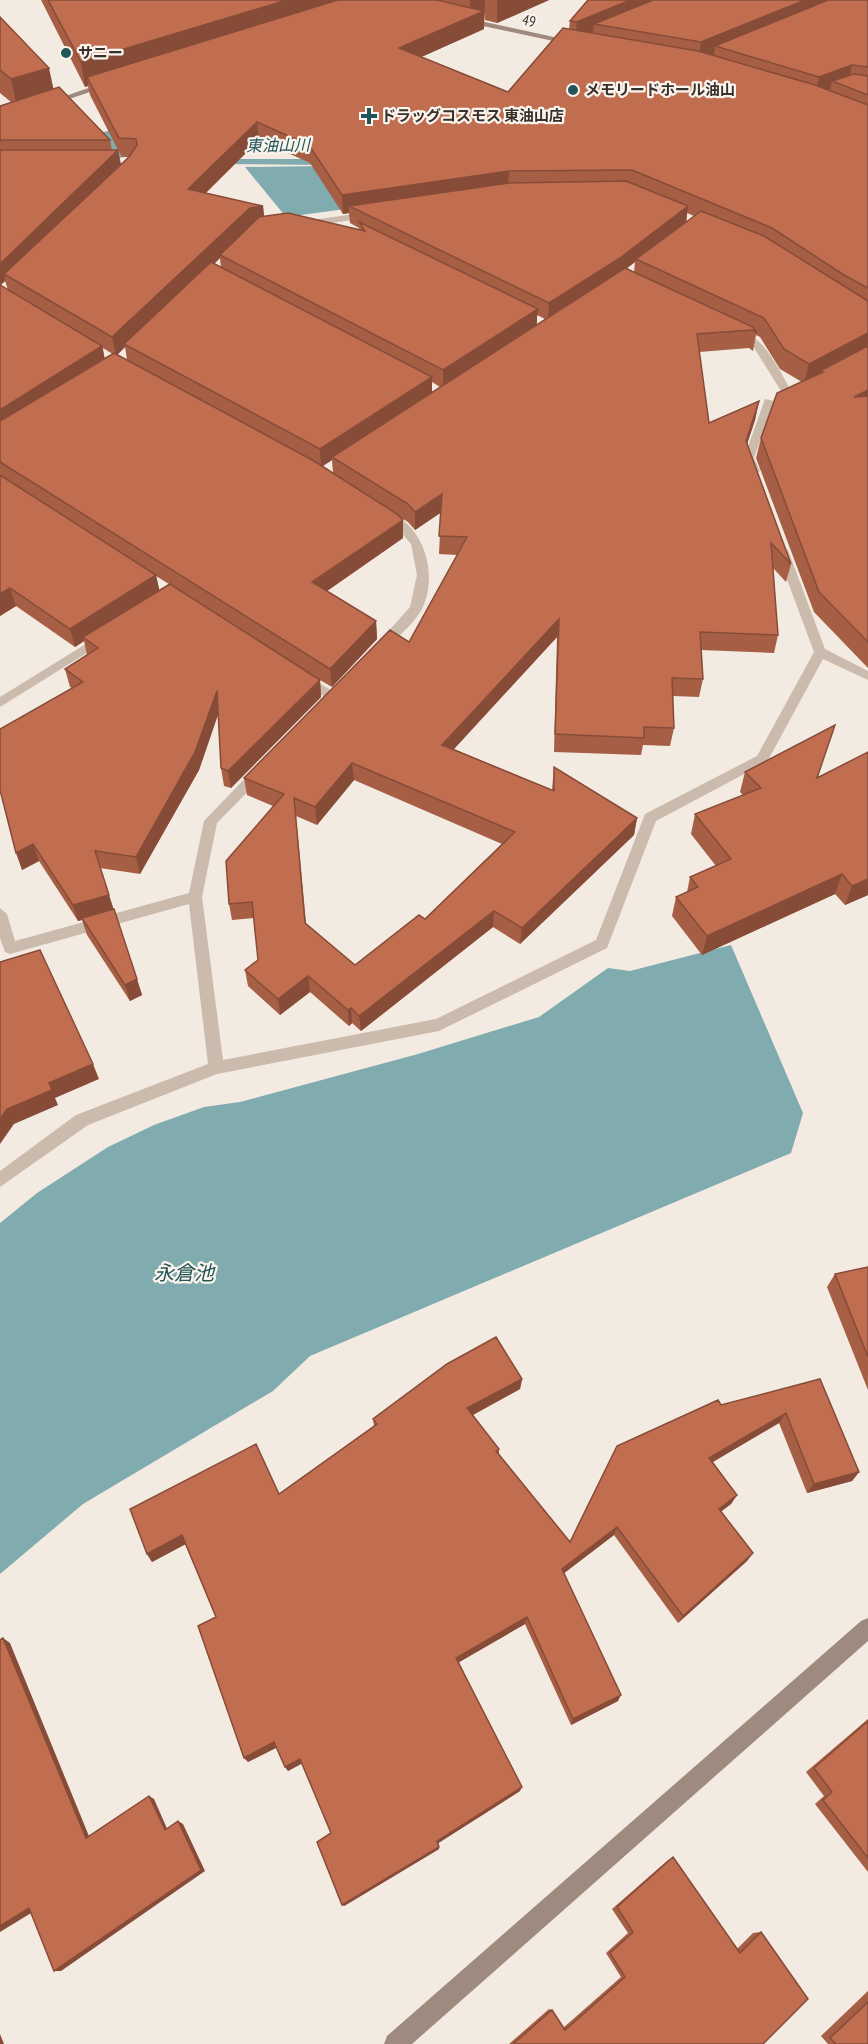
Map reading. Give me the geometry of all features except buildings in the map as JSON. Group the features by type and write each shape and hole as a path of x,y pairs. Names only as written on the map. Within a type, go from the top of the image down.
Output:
{"street":[{"path":"470,20 489,14"},
{"name":"49","path":"458,18 575,44 586,43"},
{"path":"34,107 113,83"},
{"path":"289,226 378,213"},
{"path":"331,220 352,230"},
{"path":"724,327 754,341 790,397 810,387"},
{"path":"756,480 749,458 769,401"},
{"path":"373,655 416,608 423,575 417,543 403,526 376,509"},
{"path":"776,533 820,652 868,676"},
{"path":"0,703 115,630"},
{"path":"0,1180 82,1120 216,1068 439,1025 602,944 650,818 762,759 820,652"},
{"path":"292,670 332,696"},
{"path":"216,1068 195,897 211,821 268,763"},
{"path":"0,914 10,948 195,897"},
{"path":"395,2044 868,1628"}],"water":[{"path":"324,166 353,208 286,217 245,167"},
{"name":"永倉池","path":"731,945 803,1113 791,1153 310,1356 273,1391 83,1504 0,1574 0,1223 37,1193 108,1147 154,1125 204,1107 240,1102 418,1054 539,1017 608,968 630,971"}],"waterway":[{"path":"0,150 100,148 190,125 231,110"},
{"name":"東油山川","path":"217,161 328,162"}],"place":[{"name":"サニー","path":"66,53"},
{"name":"メモリードホール油山","path":"573,90"},
{"name":"ドラッグコスモス 東油山店","path":"369,116"}]}
